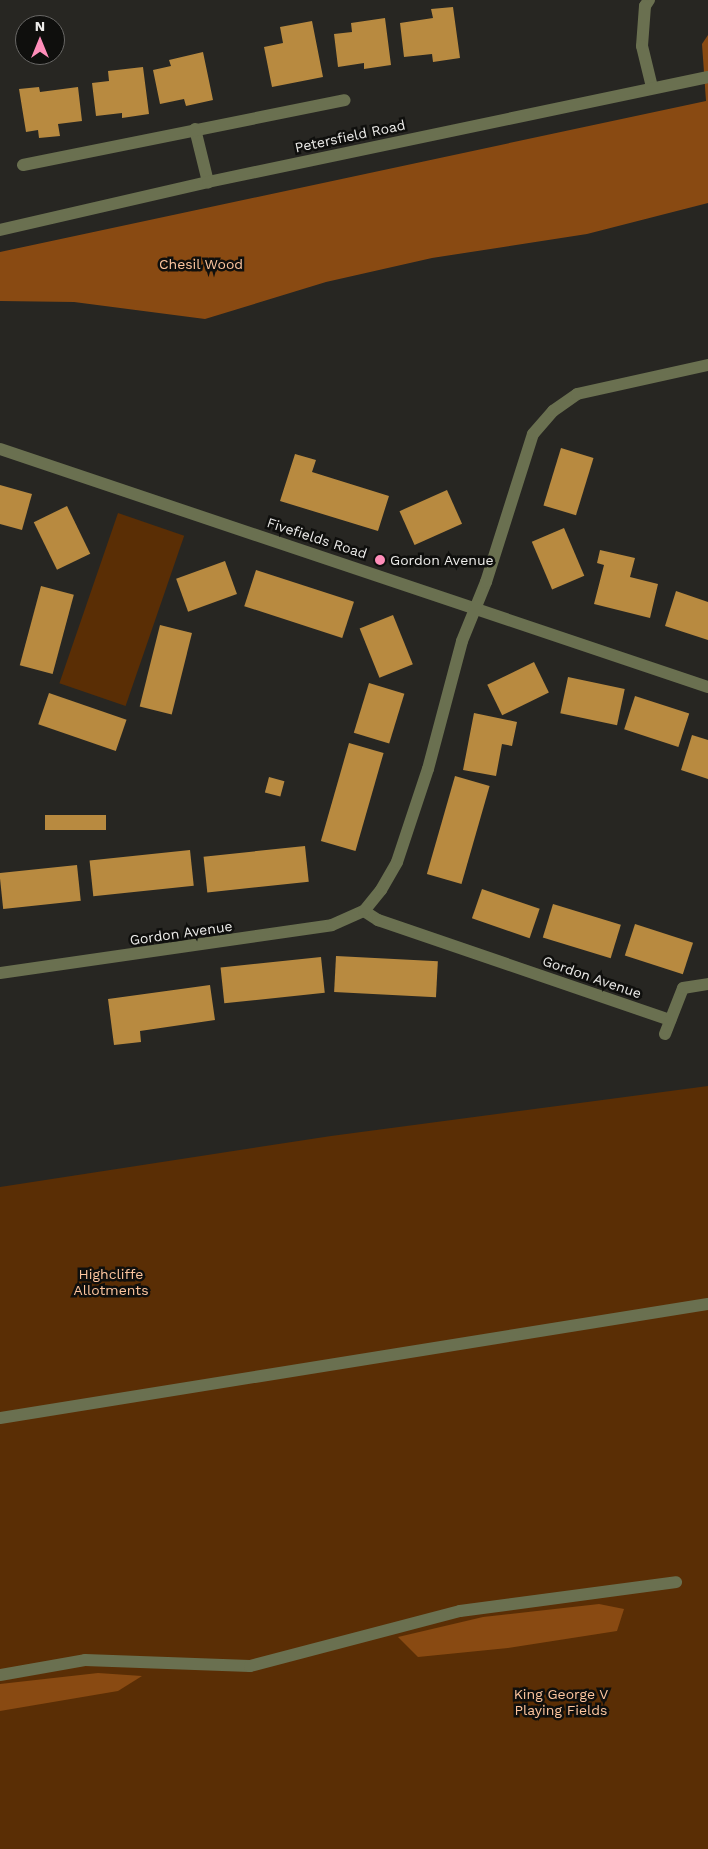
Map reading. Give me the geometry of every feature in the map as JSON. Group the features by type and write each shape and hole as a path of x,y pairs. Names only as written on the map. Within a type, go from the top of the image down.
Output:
{"street":[{"path":"649,0 645,6 642,46 652,87"},
{"name":"Petersfield Road","path":"0,230 208,182 652,87 708,77"},
{"path":"22,165 345,100"},
{"path":"195,129 208,182"},
{"name":"Gordon Avenue","path":"0,973 332,925 364,911 381,890 397,862 428,769 462,641 477,610 532,434 553,411 577,394 708,365"},
{"name":"Fivefields Road","path":"0,449 708,687"},
{"name":"Gordon Avenue","path":"364,911 378,920 670,1020"},
{"path":"666,1034 683,988 708,984"},
{"path":"0,1418 708,1304"},
{"path":"0,1674 85,1660 250,1666 460,1610 676,1582"}],"green space":[{"name":"Chesil Wood","path":"708,35 708,203 587,234 432,258 326,282 205,319 74,302 0,301 0,252 706,101 702,44"},
{"path":"118,513 184,536 126,706 59,683"},
{"path":"708,1086 708,1849 0,1849 0,1187 331,1136"},
{"path":"599,1604 624,1609 617,1631 508,1648 418,1657 398,1637 483,1617"},
{"path":"98,1673 142,1676 118,1691 0,1711 0,1684"}],"building":[{"path":"453,7 460,58 433,62 432,54 404,57 400,23 433,18 431,9"},
{"path":"385,18 391,65 364,69 364,63 338,67 334,34 352,32 351,23"},
{"path":"312,21 323,77 272,87 264,47 283,43 280,27"},
{"path":"203,52 213,100 186,106 184,99 160,104 153,70 171,66 169,60"},
{"path":"143,67 149,114 122,118 122,113 96,116 92,83 109,81 108,71"},
{"path":"39,87 40,92 78,87 82,121 58,124 60,136 39,138 38,130 26,132 19,89"},
{"path":"561,448 594,458 576,515 543,505"},
{"path":"295,454 316,460 312,472 389,496 378,531 280,501"},
{"path":"0,485 32,494 22,530 0,524"},
{"path":"447,490 462,524 415,545 399,511"},
{"path":"67,506 90,554 57,570 34,522"},
{"path":"564,528 584,576 552,590 532,542"},
{"path":"600,550 635,558 630,577 658,584 650,618 594,604 604,565 597,563"},
{"path":"225,561 237,594 188,612 176,579"},
{"path":"256,570 354,602 342,638 244,606"},
{"path":"41,586 74,595 53,674 20,665"},
{"path":"676,591 708,602 708,640 665,626"},
{"path":"393,615 413,664 379,678 360,628"},
{"path":"160,625 192,633 172,714 140,707"},
{"path":"534,662 549,693 502,715 487,685"},
{"path":"568,677 625,689 617,725 560,713"},
{"path":"369,683 404,694 389,744 354,733"},
{"path":"49,693 127,720 116,751 38,724"},
{"path":"635,696 689,714 678,747 624,729"},
{"path":"474,713 517,722 512,746 502,744 496,776 463,770"},
{"path":"692,735 708,740 708,779 681,770"},
{"path":"349,743 384,753 355,851 321,841"},
{"path":"455,776 490,786 461,884 427,874"},
{"path":"269,777 284,781 280,797 265,792"},
{"path":"45,815 106,815 106,830 45,830"},
{"path":"305,846 309,882 207,892 204,857"},
{"path":"190,850 194,886 93,896 90,861"},
{"path":"77,865 81,901 3,909 0,873"},
{"path":"482,889 540,909 530,938 472,918"},
{"path":"553,904 621,925 611,958 543,937"},
{"path":"635,924 693,943 683,974 625,955"},
{"path":"336,956 438,961 436,997 334,992"},
{"path":"321,957 325,993 224,1003 221,968"},
{"path":"210,985 215,1020 140,1031 141,1042 114,1045 108,999"}],"place":[{"name":"Gordon Avenue","path":"380,560"}],"park label":[{"name":"Highcliffe Allotments","path":"111,1282"},
{"name":"King George V Playing Fields","path":"561,1702"}]}
